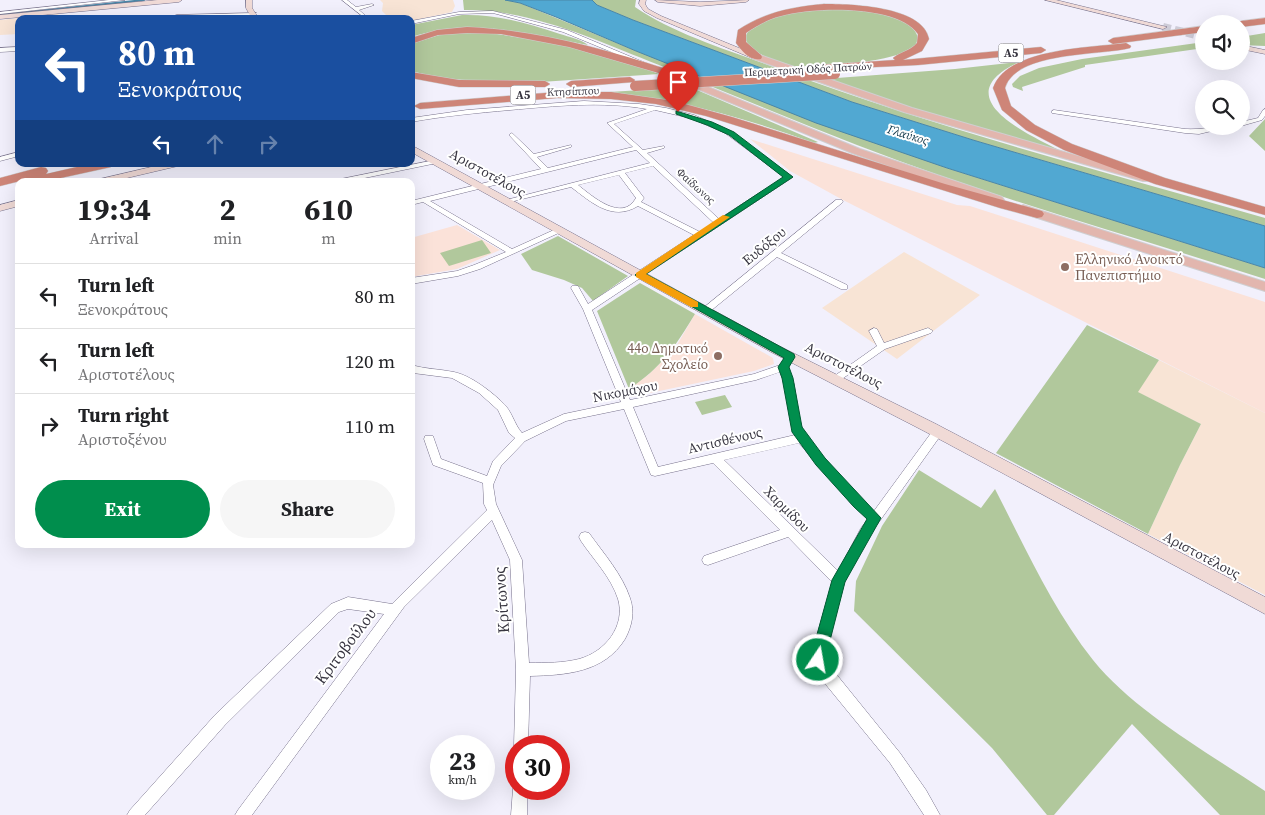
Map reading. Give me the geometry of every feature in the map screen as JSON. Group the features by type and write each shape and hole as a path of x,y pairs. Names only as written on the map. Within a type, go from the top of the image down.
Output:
{"highway":[{"path":"757,57 750,53 741,43 741,32 763,18 806,6 838,4 873,8 912,23 922,32 925,39 923,45 913,53 890,60 821,68"},
{"path":"1250,23 1265,21"},
{"path":"1250,30 1265,28"},
{"path":"415,40 453,30 486,30 582,47 662,71"},
{"name":"Περιμετρική Οδός Πατρών","path":"415,105 633,83 926,61 1048,49 1195,30"},
{"name":"Περιμετρική Οδός Πατρών","path":"415,105 520,88 608,81 633,83 834,74 1126,46 1195,37"},
{"path":"1126,46 1050,58 1020,65 1004,77 999,87 1000,98 1005,106 1021,122 1075,151 1130,171 1265,212"},
{"path":"415,76 467,83 608,81"},
{"path":"415,105 569,96 616,96 652,100 707,114 966,195 1038,214"},
{"path":"16,178 59,167"},
{"path":"43,178 93,167"},
{"path":"0,182 15,178"},
{"path":"0,189 15,185"}],"main road":[{"path":"21,15 178,0"},
{"path":"249,0 249,8 254,15"},
{"path":"643,0 644,8 659,17 757,57 908,110 1265,212"},
{"path":"0,17 15,16"},
{"path":"1250,49 1265,52"},
{"path":"662,71 864,154 1038,214 1265,287"},
{"name":"Αριστοτέλους","path":"415,150 705,311 787,362 836,379 1265,606"},
{"path":"116,178 162,167"},
{"path":"0,208 15,203"}],"street":[{"path":"0,12 123,0"},
{"path":"344,0 363,15"},
{"path":"658,0 688,4 746,0"},
{"path":"1048,0 1163,27"},
{"path":"356,9 372,5"},
{"path":"415,22 459,13 492,12 574,34 662,71"},
{"path":"0,50 15,49"},
{"name":"Κτησίππου","path":"415,119 441,115 573,103 607,102 655,108 695,118 731,134"},
{"name":"Φαίδωνος","path":"655,108 610,123 718,222 789,177 731,134"},
{"path":"1250,122 1260,119 1265,111"},
{"path":"1054,112 1195,132"},
{"path":"512,135 547,171"},
{"path":"533,156 568,146"},
{"path":"415,202 640,150 662,147"},
{"path":"0,159 15,155"},
{"path":"415,166 435,162"},
{"path":"506,201 654,164"},
{"path":"357,178 411,167"},
{"path":"572,184 611,210 624,210 637,203 639,196 621,172"},
{"path":"424,200 512,252"},
{"name":"Ευδόξου","path":"705,311 839,202"},
{"path":"637,203 700,235"},
{"path":"587,309 718,222"},
{"path":"415,280 464,271 559,231"},
{"path":"777,254 844,287"},
{"path":"575,288 587,309 626,405"},
{"path":"874,331 882,347"},
{"path":"836,379 882,347 928,331"},
{"path":"787,362 795,425 801,438 852,497 875,518"},
{"name":"Νικομάχου","path":"521,438 564,418 740,381 787,362"},
{"path":"415,370 454,374 482,390 502,408 511,426 521,438 500,460 489,481 437,462 429,439"},
{"name":"Αντισθένους","path":"626,405 655,472 801,438"},
{"path":"932,815 870,724 823,670 818,660 839,580 875,518 938,432"},
{"name":"Χαρμίδου","path":"716,458 788,532 839,580"},
{"name":"Κρίτωνος","path":"489,481 492,512 516,557 523,670 521,735"},
{"name":"Κριτοβούλου","path":"243,815 395,610 419,583 492,512"},
{"path":"708,560 788,532"},
{"path":"523,670 572,666 591,661 617,640 625,626 627,614 624,599 586,536"},
{"path":"135,815 220,720 334,608 348,603 395,610"},
{"path":"519,815 520,800"}],"shaded area":[{"path":"380,0 453,0 455,6 452,12 415,20 415,15 386,15 382,11 383,3"},
{"path":"15,18 15,34 0,35 0,20"},
{"name":"Ελληνικό Ανοικτό Πανεπιστήμιο","path":"750,139 957,205 970,206 1265,302 1265,413 843,200 790,171"},
{"path":"457,225 500,250 457,269 415,276 415,237"},
{"path":"904,252 980,295 897,359 822,308"},
{"name":"44ο Δημοτικό Σχολείο","path":"695,314 773,358 774,364 754,371 631,397 629,389 648,375 674,350"},
{"path":"1159,360 1265,413 1265,595 1148,534 1201,424 1137,392"}],"green space":[{"path":"463,0 505,0 520,3 636,51 947,168 1265,268 1265,279 958,182 857,145 564,28 514,15 464,10"},
{"path":"592,0 636,0 635,7 668,26 781,70 961,130 1265,218 1265,226 973,140 852,102 633,20 597,5"},
{"path":"821,6 888,14 909,25 917,36 917,42 912,48 902,53 872,61 819,66 786,65 765,56 747,43 745,38 749,31 767,20 790,12"},
{"path":"462,15 487,16 536,26 575,38 588,45 522,33 478,28 434,31 415,36 415,24"},
{"path":"484,32 551,43 617,59 659,74 526,83 444,79 415,72 415,43 442,34"},
{"path":"1265,33 1265,46 1250,45 1250,36"},
{"path":"1195,43 1195,49 1085,65 1085,67 1022,87 1023,91 1013,87 1012,84 1020,76 1039,68 1082,59"},
{"path":"1019,62 998,75 989,88 990,101 999,113 1013,125 1063,152 907,107 824,79 955,69"},
{"path":"690,87 818,142 814,143 733,117 678,103 650,98 593,93"},
{"path":"1265,119 1265,151 1249,136"},
{"path":"558,236 628,276 593,301 582,288 532,270 521,254"},
{"path":"482,240 491,253 449,266 440,253"},
{"path":"640,283 695,314 667,356 650,373 629,389 597,311"},
{"path":"1087,325 1159,360 1138,392 1201,424 1148,534 996,453"},
{"path":"725,395 732,407 702,415 695,402"},
{"path":"919,470 981,508 995,489 1052,598 1093,660 1110,679 1151,715 1265,791 1265,815 1220,815 1132,724 1054,815 1047,815 992,748 854,611 856,581 882,526"}],"water":[{"name":"Γλαύκος","path":"505,0 592,0 597,5 633,20 852,102 973,140 1265,226 1265,268 947,168 816,123 556,17 520,3"}],"waterway":[{"path":"0,15 144,0"}],"tunnel":[{"path":"1163,27 1195,35"}],"slow traffic":[{"path":"694,304 640,275 726,217"}],"place":[{"name":"Ελληνικό Ανοικτό Πανεπιστήμιο","path":"1065,267"},
{"name":"44ο Δημοτικό Σχολείο","path":"718,356"}],"route":[{"path":"678,112 709,123 731,134 789,177 640,275 790,357 783,367 788,378 795,425 801,438 858,504 875,518 865,532 839,580 818,660"}]}
